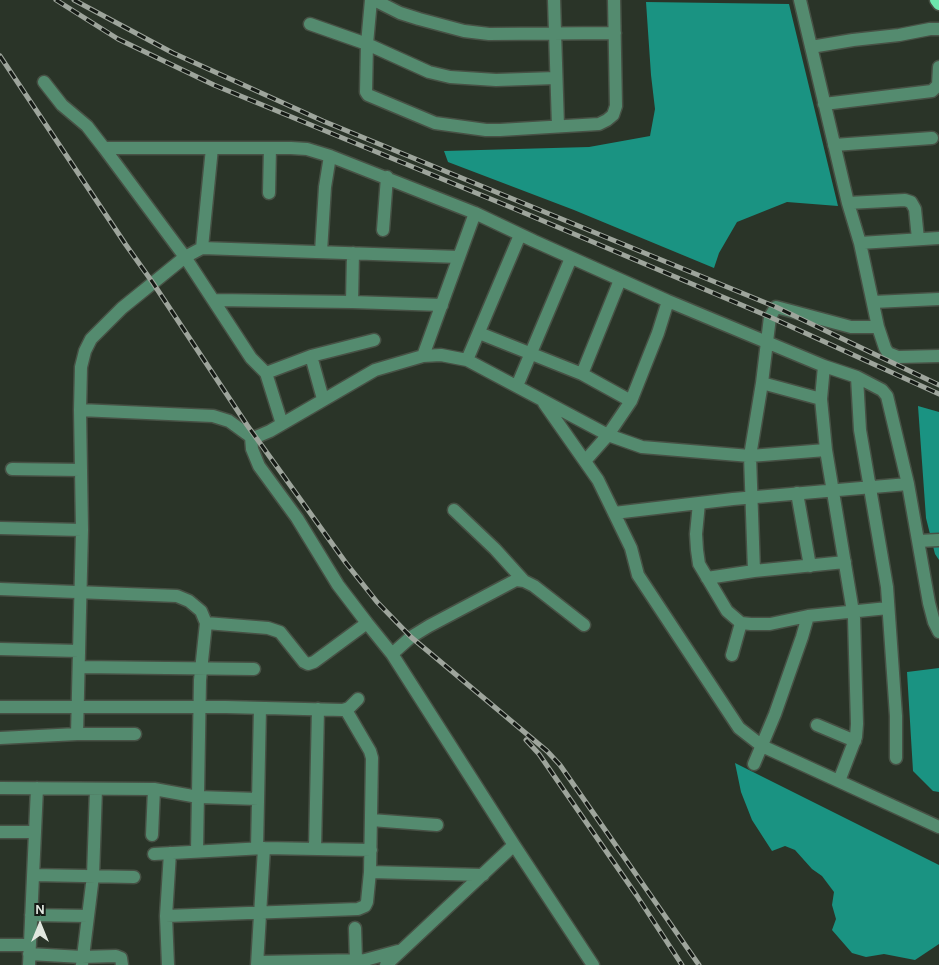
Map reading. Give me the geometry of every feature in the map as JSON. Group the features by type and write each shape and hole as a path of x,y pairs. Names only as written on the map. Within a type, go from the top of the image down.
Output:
{"main road":[{"path":"936,0 939,4"}],"street":[{"path":"614,0 615,33 616,106 613,115 598,124 500,130 445,125 435,123 368,95 365,89 367,44 373,0 400,12 464,31 513,35 555,32 615,33"},
{"path":"554,0 558,126"},
{"path":"800,0 884,348 888,354 898,357 939,356"},
{"path":"310,24 367,44 410,65 450,77 496,80 556,78"},
{"path":"811,47 939,29"},
{"path":"824,104 932,91 938,85 939,67"},
{"path":"44,82 62,105 88,126 185,257 251,358 266,373 282,424"},
{"path":"834,145 932,138"},
{"path":"104,148 307,149 330,156 475,213 668,301 824,366 857,377 886,392 908,484 929,603 939,632"},
{"path":"202,248 212,148"},
{"path":"269,193 270,148"},
{"path":"321,252 330,156"},
{"path":"383,230 387,177"},
{"path":"848,203 905,200 911,202 915,209 918,239"},
{"path":"423,356 475,213"},
{"path":"467,360 520,235"},
{"path":"860,243 939,238"},
{"path":"77,734 82,530 81,367 84,351 92,339 122,308 185,257 202,248 459,257"},
{"path":"352,302 353,253"},
{"path":"517,386 571,258"},
{"path":"582,374 620,280"},
{"path":"873,302 939,299"},
{"path":"214,300 442,305"},
{"path":"585,461 608,435 631,401 655,342 668,301"},
{"path":"754,571 750,456 770,317 776,308 851,327 878,327"},
{"path":"479,333 582,374 631,401"},
{"path":"266,373 311,356 374,340"},
{"path":"311,356 323,399"},
{"path":"251,437 270,431 375,370 423,356 453,356 467,360 608,435 642,447 750,456 826,450"},
{"path":"824,366 822,399 826,450 853,612 857,724 855,741 839,781"},
{"path":"857,377 860,430 886,587 896,716 896,758"},
{"path":"762,383 822,399"},
{"path":"542,399 598,480 632,548 638,575 739,728 762,746 939,827"},
{"path":"80,410 213,416 229,421 251,437 252,449 259,466 297,518 338,585 392,654 593,965"},
{"path":"12,469 81,470"},
{"path":"614,513 750,497 908,484"},
{"path":"797,493 810,566"},
{"path":"699,503 696,550 699,564 727,611 741,622 761,624 808,616 888,608"},
{"path":"454,510 496,549 524,581"},
{"path":"0,528 82,530"},
{"path":"918,541 939,540"},
{"path":"707,578 754,571 845,562"},
{"path":"392,654 411,637 428,626 516,580 524,581 534,586 584,625"},
{"path":"0,589 177,596 190,601 201,611 206,623 201,668 197,851"},
{"path":"754,764 775,714 808,616"},
{"path":"732,656 741,622"},
{"path":"206,623 268,628 280,632 304,662 308,664 314,662 367,624"},
{"path":"0,649 79,651"},
{"path":"79,667 254,669"},
{"path":"0,707 200,707 346,710 358,699"},
{"path":"260,708 258,800 261,848 257,963 372,960 402,950"},
{"path":"315,849 318,709"},
{"path":"166,916 362,908 367,902 370,872 372,765 370,751 346,710"},
{"path":"817,725 855,741"},
{"path":"0,738 77,734 135,734"},
{"path":"0,788 154,789 198,797 258,800"},
{"path":"29,955 37,788"},
{"path":"82,961 93,876 96,789"},
{"path":"152,834 154,789"},
{"path":"371,820 438,826"},
{"path":"0,832 35,832"},
{"path":"386,965 514,845"},
{"path":"154,854 261,848 371,850"},
{"path":"168,965 166,916 170,853"},
{"path":"370,872 483,875"},
{"path":"33,875 134,877"},
{"path":"31,915 88,916"},
{"path":"355,928 356,960"},
{"path":"0,945 29,955 82,961 116,956 121,958 122,965"}],"water":[{"path":"646,2 789,4 838,206 787,202 737,222 719,253 714,268 574,210 448,162 444,151 589,147 650,136 655,109"},
{"path":"918,406 939,412 939,560 935,554 926,518"},
{"path":"939,668 939,792 933,791 913,771 907,672"},
{"path":"735,763 939,865 939,944 915,960 884,954 866,957 852,953 832,930 836,919 832,905 834,892 822,876 812,869 795,850 785,846 772,851 752,820 741,792"}],"railway":[{"path":"56,0 118,39 214,85 770,317 939,394"},
{"path":"74,0 173,53 323,121 776,307 939,385"},
{"path":"0,56 247,425 346,563 377,602 411,637 547,751 560,765 699,965"},
{"path":"526,740 539,754 682,965"}]}
